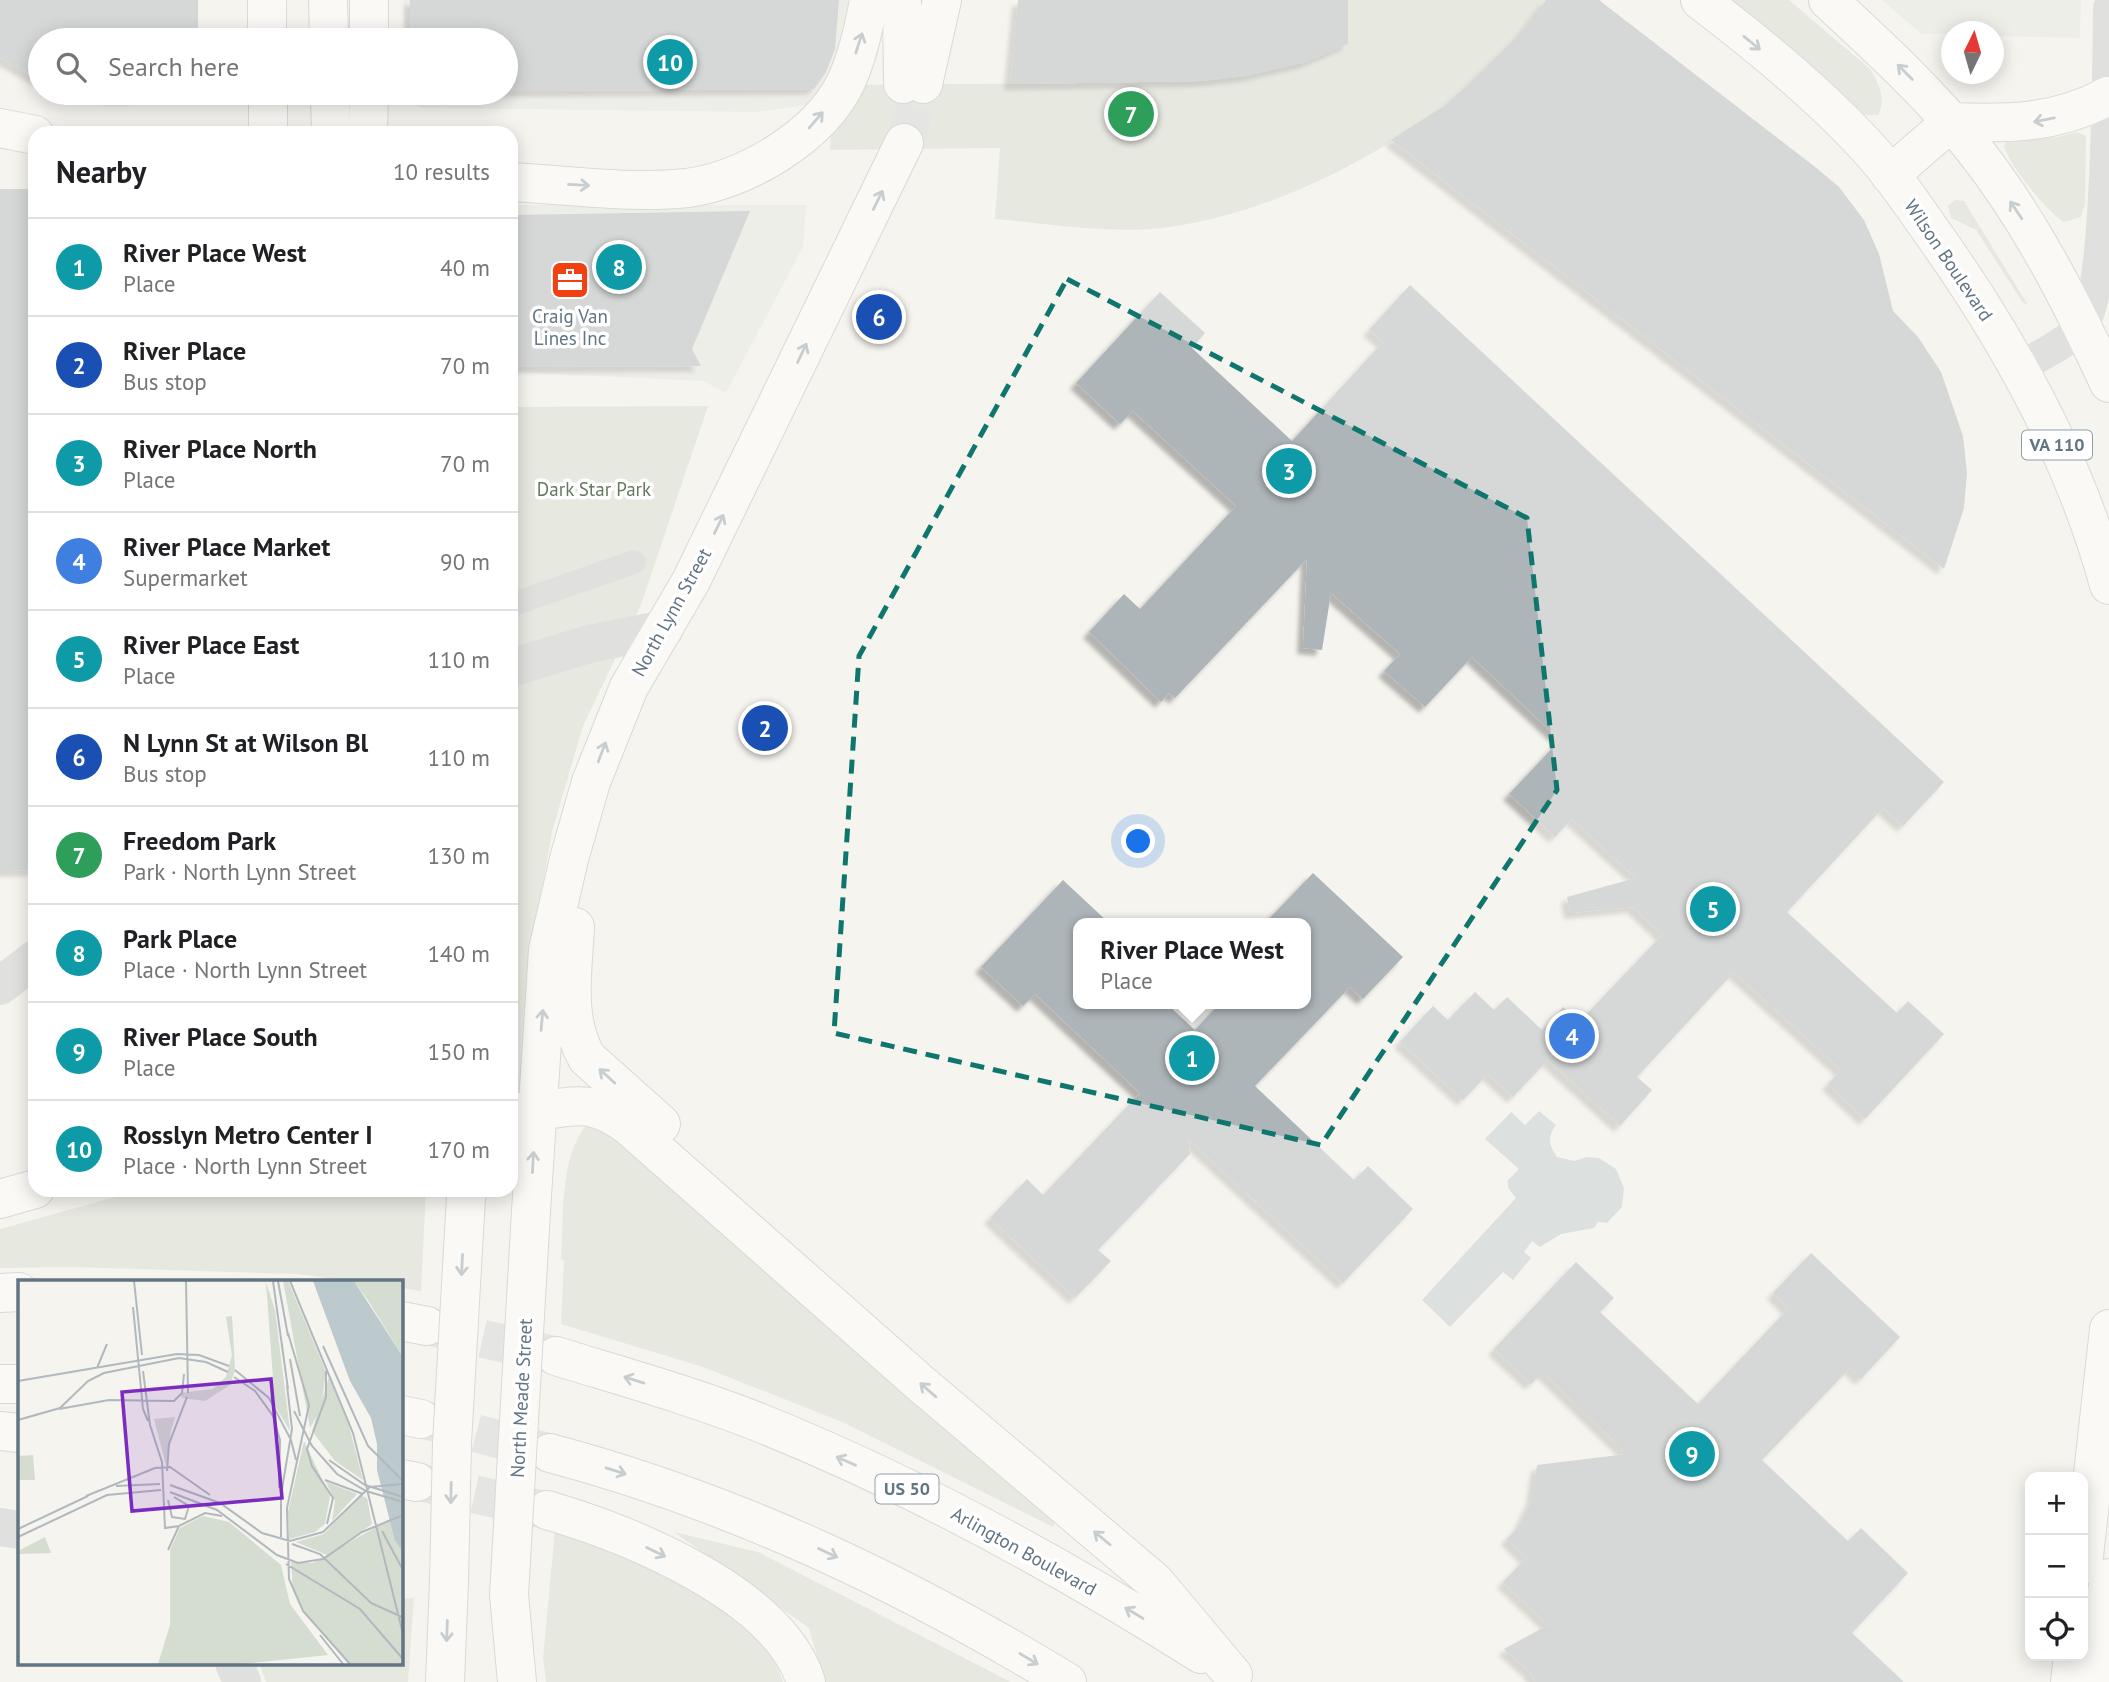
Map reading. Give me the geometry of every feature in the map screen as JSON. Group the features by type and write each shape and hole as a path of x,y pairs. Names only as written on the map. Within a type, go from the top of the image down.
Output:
{"main road":[{"path":"267,0 267,28"},
{"path":"328,0 328,28"},
{"path":"369,0 369,28"},
{"path":"518,182 687,188 720,182 769,160 813,125 845,84 862,35 869,0"},
{"path":"902,0 913,84 942,0"},
{"name":"Wilson Boulevard","path":"1700,0 1824,103 1890,175 1958,269 2018,369 2074,480 2092,524 2109,585"},
{"path":"1828,0 1889,57 1975,150 2033,234 2083,327 2109,383"},
{"path":"1890,175 1951,122 2033,123 2081,111 2108,96"},
{"path":"268,105 268,126"},
{"path":"330,105 331,126"},
{"path":"368,126 369,105"},
{"path":"0,128 28,134"},
{"name":"North Lynn Street","path":"524,1112 548,950 580,816 625,695 665,629 904,143"},
{"path":"580,816 572,1018 580,1046 587,1058 722,1179 789,1266"},
{"path":"524,1112 579,1104 619,1118 919,1382 1155,1582 1239,1678"},
{"name":"North Meade Street","path":"509,1595 531,1211 524,1112"},
{"path":"0,1199 28,1191"},
{"path":"445,1682 452,1443 466,1197"},
{"path":"0,1293 18,1292"},
{"path":"2086,1535 2109,1329"},
{"name":"Arlington Boulevard","path":"556,1356 722,1409 881,1476 1060,1568 1239,1678"},
{"path":"0,1384 18,1384"},
{"path":"0,1432 18,1433"},
{"path":"550,1453 658,1484 789,1535 907,1591 1066,1682"},
{"path":"547,1510 629,1539 684,1566 730,1594 784,1638 799,1663 806,1682"},
{"path":"2092,1682 2109,1578"},
{"path":"509,1595 517,1682"},
{"path":"2070,1682 2072,1661"}],"street":[{"path":"2018,369 2083,327 2098,270 2106,188 2109,8"},
{"path":"518,603 634,562"},
{"path":"518,666 589,644 665,629"},
{"path":"0,986 28,964"},
{"path":"0,1527 18,1530"},
{"name":"North Meade Street","path":"500,1682 509,1595"},
{"path":"234,1664 242,1682"}],"highlighted area":[{"path":"1067,279 1527,518 1557,790 1321,1145 834,1033 859,656"}],"shaded area":[{"path":"403,0 853,0 833,85 814,104 757,112 421,108 416,105 518,105 518,28 404,28"},
{"path":"1882,0 2081,0 2080,38 2004,36 2004,21 1941,21 1941,33 1921,34"},
{"path":"86,105 134,105 124,107"},
{"path":"518,205 806,205 803,247 726,393 703,381 518,372"},
{"path":"1539,1111 1556,1125 1550,1141 1557,1157 1574,1161 1587,1157 1599,1158 1616,1169 1624,1188 1622,1207 1607,1223 1598,1222 1594,1228 1561,1234 1540,1247 1532,1241 1524,1252 1531,1258 1513,1280 1503,1272 1450,1327 1422,1300 1516,1198 1508,1188 1508,1180 1519,1169 1485,1139 1511,1112 1525,1125"}],"green space":[{"path":"1348,0 1546,0 1514,41 1475,80 1429,116 1379,149 1327,177 1273,200 1220,217 1170,227 1127,230 995,219 1000,148 830,150 833,85 1159,81 1220,78 1251,73 1281,67 1348,44"},
{"path":"1729,0 1789,0 1870,69 1882,97 1878,115 1865,115 1795,52"},
{"path":"2077,132 2086,136 2085,204 2081,217 2064,222 2048,209 2029,187 2004,146 2007,140 2057,137"},
{"path":"1955,200 1964,201 2028,305 2023,303 1976,230 1951,218 1948,206"},
{"name":"Dark Star Park","path":"708,406 641,605 583,726 552,832 530,960 523,1091 518,1091 518,407"},
{"path":"586,1125 614,1137 1055,1523 1053,1527 842,1422 703,1367 561,1324 564,1189 571,1155"},
{"path":"116,1197 426,1197 421,1291 402,1288 402,1280 343,1280 297,1274 71,1267 0,1268 0,1229"},
{"path":"555,1529 651,1569 719,1607 747,1629 769,1654 783,1682 546,1682 543,1658"},
{"path":"674,1532 758,1552 1011,1682 824,1682 809,1628"},
{"path":"414,1598 408,1682 266,1682 259,1664 402,1664 402,1599"}],"building":[{"path":"0,0 198,0 198,28 28,28 28,73 0,57"},
{"path":"410,0 839,0 835,49 826,72 814,89 518,91 518,28 410,28"},
{"path":"1018,0 1348,0 1348,44 1306,62 1246,76 1201,81 1010,84"},
{"path":"1546,0 1599,0 1819,170 1839,187 1864,220 1879,254 1893,311 1918,337 1941,372 1963,436 1967,473 1964,508 1944,569 1391,140 1444,106 1470,83 1520,34"},
{"path":"0,189 28,189 28,870 0,871"},
{"path":"750,211 692,349 701,366 518,367 518,215"},
{"path":"1410,285 1944,782 1903,826 1883,808 1787,912 1897,1013 1908,1001 1944,1034 1865,1119 1828,1084 1841,1070 1734,972 1637,1077 1652,1090 1620,1126 1548,1060 1513,1097 1488,1074 1463,1100 1400,1042 1433,1006 1448,1020 1475,992 1494,1010 1507,997 1542,1030 1563,1007 1580,1021 1662,935 1633,907 1570,913 1567,897 1636,878 1572,819 1555,837 1509,794 1560,740 1472,657 1425,707 1384,671 1400,654 1331,593 1322,650 1303,648 1307,559 1175,698 1169,693 1161,702 1089,632 1124,594 1140,609 1236,506 1133,411 1120,424 1076,383 1160,292 1205,333 1192,348 1292,441 1383,342 1369,330"},
{"path":"1313,873 1403,957 1363,999 1350,987 1255,1086 1354,1180 1368,1166 1413,1209 1343,1283 1188,1139 1190,1154 1098,1250 1111,1261 1075,1298 990,1218 1027,1179 1043,1195 1140,1093 1035,994 1023,1006 981,967 1063,880 1104,918 1073,918 1073,1009 1172,1009 1195,1030 1214,1009 1311,1009 1311,918 1270,918"},
{"path":"1811,1253 1900,1337 1861,1379 1850,1368 1762,1460 1848,1541 1861,1528 1908,1573 1852,1633 1904,1682 1535,1682 1529,1671 1504,1649 1548,1625 1503,1582 1526,1558 1507,1539 1519,1526 1532,1499 1537,1465 1627,1454 1543,1372 1531,1384 1494,1349 1576,1262 1614,1298 1600,1312 1698,1404 1788,1309 1773,1293"}],"tunnel":[{"path":"904,143 923,84"},
{"path":"427,1326 554,1355"},
{"path":"421,1419 548,1452"},
{"path":"419,1482 545,1510"}],"place":[{"name":"Rosslyn Metro Center I","path":"670,62"},
{"name":"Freedom Park","path":"1131,114"},
{"name":"Park Place","path":"619,267"},
{"name":"Craig Van Lines Inc","path":"570,280"},
{"name":"N Lynn St at Wilson Bl","path":"879,317"},
{"name":"River Place North","path":"1289,471"},
{"name":"River Place","path":"765,728"},
{"name":"River Place East","path":"1713,909"},
{"name":"River Place Market","path":"1572,1036"},
{"name":"River Place West","path":"1192,1058"},
{"name":"River Place South","path":"1692,1454"}]}
